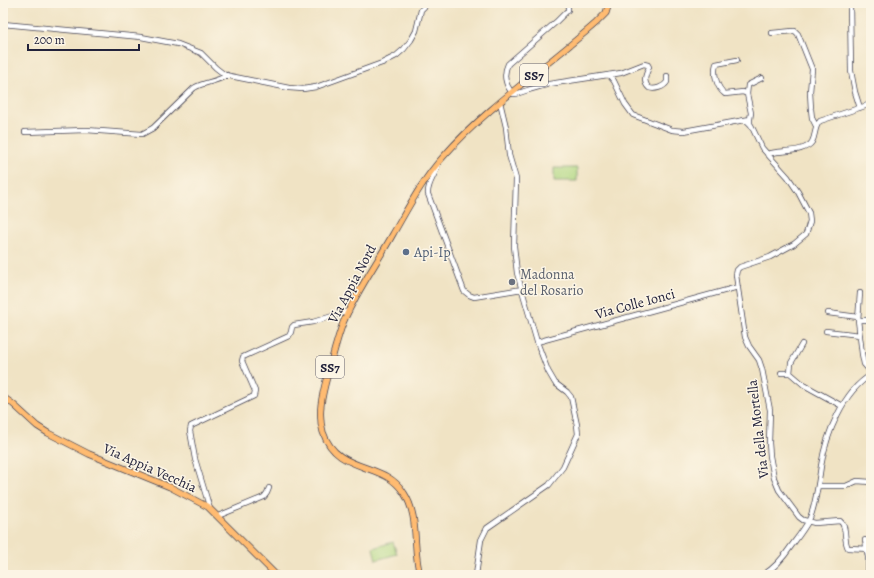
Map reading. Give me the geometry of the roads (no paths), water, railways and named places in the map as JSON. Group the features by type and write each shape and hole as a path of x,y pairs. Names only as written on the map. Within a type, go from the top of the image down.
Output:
{"main road":[{"name":"SS7","path":"494,108 599,21 606,13 609,3"},
{"name":"Via Appia Nord","path":"420,575 416,557 413,515 404,491 388,477 349,462 340,456 330,445 322,430 320,410 324,389 339,335 349,311 414,199 438,163 455,144 494,108"},
{"name":"Via Appia Vecchia","path":"3,397 37,426 48,433 89,454 170,487 210,509 276,575"}],"street":[{"path":"3,24 141,37 178,44 201,52 216,68 226,75 292,88 305,89 316,87 382,63 396,56 409,44 416,31 421,10 428,3"},
{"path":"568,3 568,10 508,64 506,80 512,93 516,94 550,84 622,73 647,64 649,67 645,77 645,83 648,87 653,89 666,84 666,76"},
{"path":"850,3 852,34 851,71 860,108"},
{"path":"772,33 795,31 798,34 812,69 810,92 811,109 812,118 816,126"},
{"path":"737,60 719,63 716,65 717,83 725,94 742,92 747,94"},
{"path":"25,132 86,130 142,134 153,128 194,88 226,75"},
{"path":"609,75 634,116 672,130 682,131 748,120"},
{"path":"762,78 748,85 747,94 751,112 748,120 759,144 767,154 807,147 813,141 816,126 821,120 871,104"},
{"path":"476,575 480,542 486,530 491,524 525,502 553,481 563,467 578,436 578,427 570,397 567,392 552,379 537,342 516,267 514,253 516,179 509,155 500,102"},
{"path":"494,108 503,116"},
{"name":"Via della Mortella","path":"767,154 800,194 809,213 810,226 805,235 791,246 767,259 739,269 736,276 746,338 749,346 760,362 769,402 769,449 775,481 781,493 798,515 802,519 808,521"},
{"path":"438,163 436,173 428,186 428,196 464,291 474,297 522,289"},
{"name":"Via Colle Ionci","path":"537,342 738,287"},
{"path":"860,293 858,318 863,360 871,372"},
{"path":"210,509 195,459 190,431 191,426 254,396 255,391 242,361 243,357 289,336 294,325 313,322 349,311"},
{"path":"828,313 871,320"},
{"path":"826,331 860,335"},
{"path":"790,373 791,363 802,344"},
{"path":"781,373 790,373 804,385 842,406"},
{"path":"763,575 780,561 808,521 818,486 825,450 842,406 853,389 871,375"},
{"path":"818,486 846,486 858,481 871,482"},
{"path":"218,516 264,497 268,488"},
{"path":"808,521 816,523 840,521 844,525 845,543 848,548 869,549"},
{"path":"865,540 869,549 868,575"}],"place":[{"name":"Api-Ip","path":"406,252"},
{"name":"Madonna del Rosario","path":"512,282"}]}
